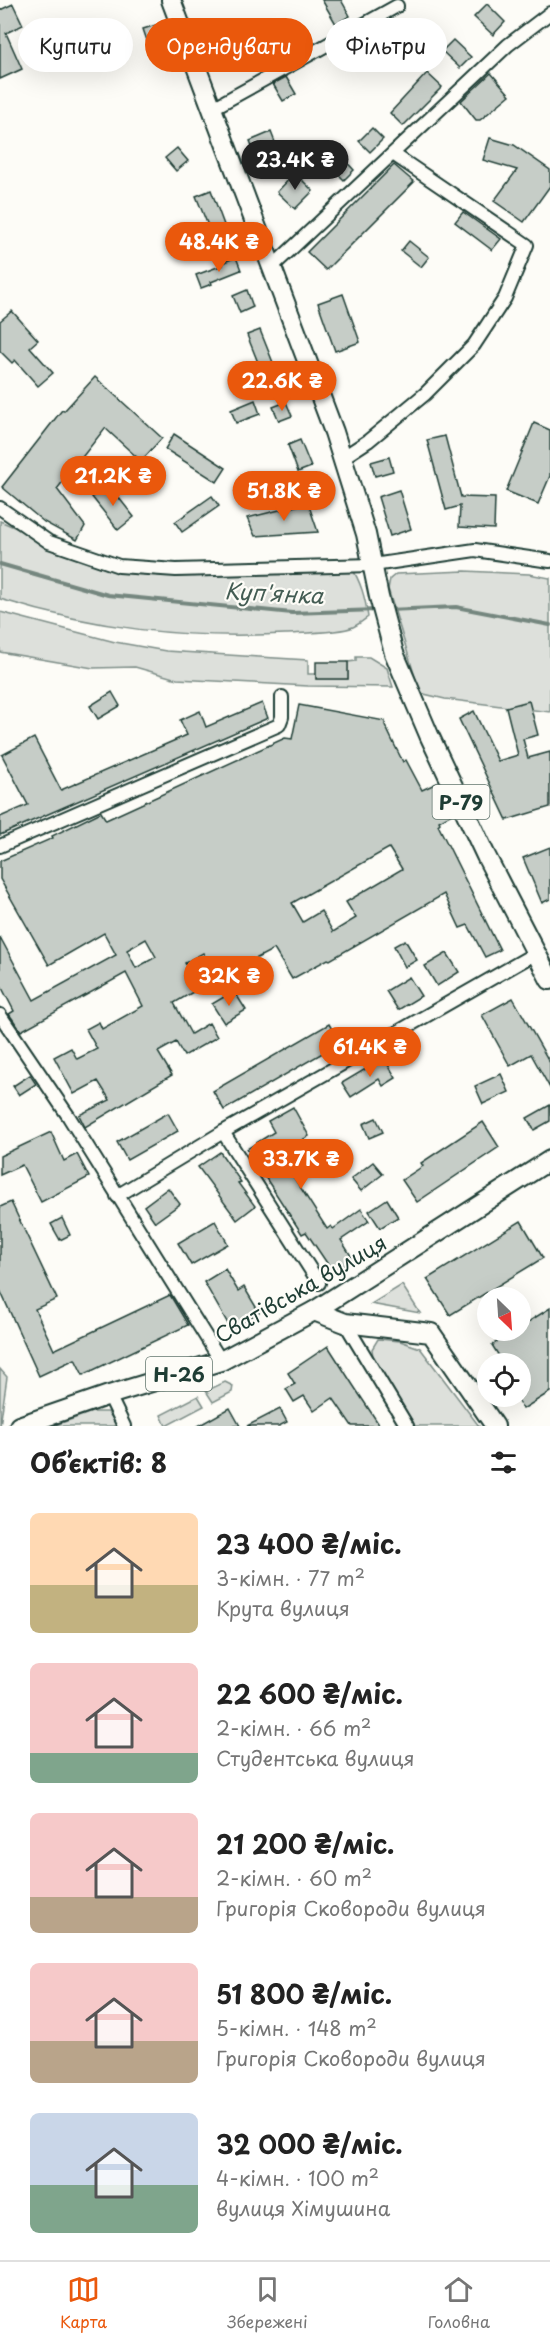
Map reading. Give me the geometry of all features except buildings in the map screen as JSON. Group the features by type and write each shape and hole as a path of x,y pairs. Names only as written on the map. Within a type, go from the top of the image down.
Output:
{"main road":[{"name":"Р-79","path":"171,0 273,267 342,459 366,534 382,610 394,653 429,735 510,904 550,980"},
{"name":"Сватівська вулиця","path":"19,1426 109,1395 221,1361 314,1311 550,1160"},
{"path":"314,1311 345,1323 430,1333 495,1426"}],"street":[{"path":"213,108 397,6"},
{"path":"273,267 508,45 550,13"},
{"path":"342,459 368,441 425,394 474,345 505,298 527,245 393,154"},
{"path":"0,508 49,542 119,566 176,570 373,565 475,550 550,561"},
{"path":"0,846 279,725 282,717 282,697"},
{"path":"117,1196 223,1132 536,953"},
{"path":"0,1015 69,1117 221,1361"},
{"path":"223,1132 319,1284"},
{"path":"345,1323 407,1426"},
{"path":"109,1395 124,1426"}],"shaded area":[{"path":"0,521 49,542 119,566 350,565 362,590 368,617 353,627 330,632 212,635 106,625 36,609 0,599"},
{"path":"465,571 529,574 550,578 550,712 445,699 420,693 388,589 390,579 396,574"},
{"path":"0,612 115,642 166,651 308,660 308,674 316,674 316,679 348,679 348,662 356,661 356,657 369,657 387,668 393,687 308,686 177,679 135,667 93,668 0,652"},
{"path":"402,1285 420,1313 371,1304"},
{"path":"378,1339 400,1341 420,1348 479,1426 415,1426 373,1357 372,1349"},
{"path":"0,1369 7,1377 0,1426"},
{"path":"225,1382 233,1386 232,1392 213,1402 206,1391"},
{"path":"198,1396 204,1406 166,1426 161,1415"},
{"path":"92,1412 108,1412 118,1426 53,1426"}],"waterway":[{"name":"Куп'янка","path":"0,564 108,595 292,613 377,610"},
{"name":"Куп'янка","path":"388,610 456,607 550,625"}]}
